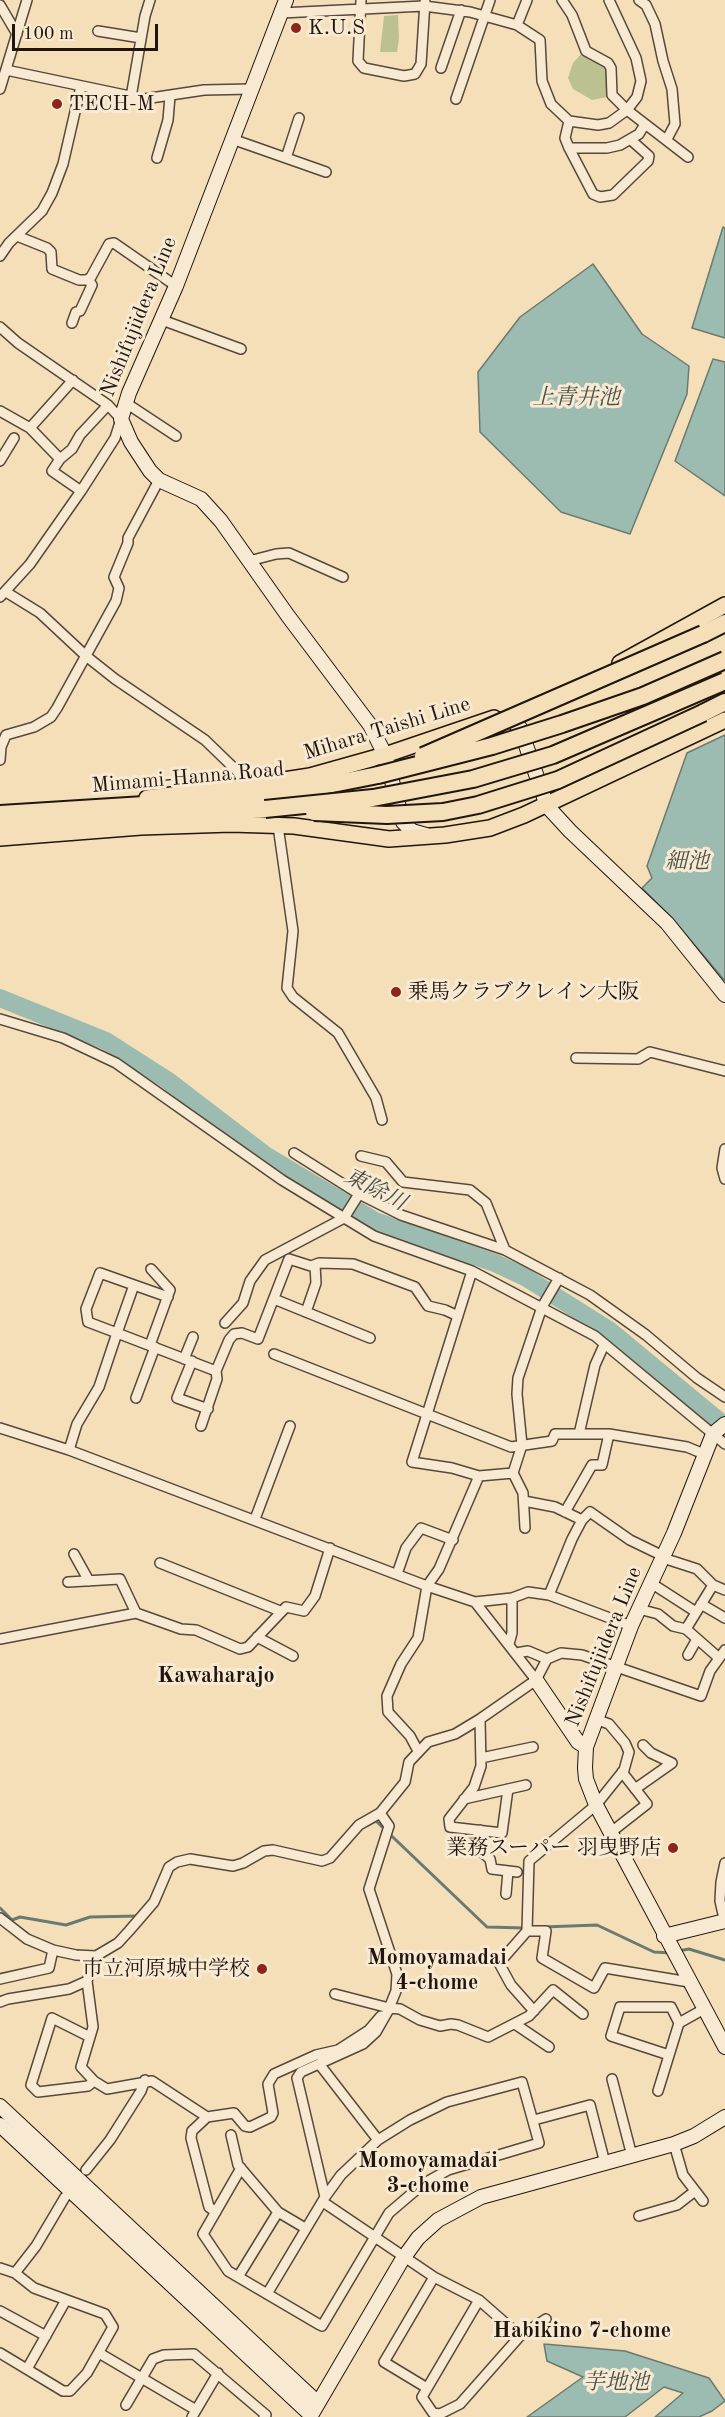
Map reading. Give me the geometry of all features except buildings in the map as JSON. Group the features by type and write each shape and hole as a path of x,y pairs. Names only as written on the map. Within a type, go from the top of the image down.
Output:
{"highway":[{"path":"378,775 725,623"},
{"path":"703,634 725,630"},
{"path":"378,775 492,746 562,724 643,696 725,660"},
{"path":"265,809 373,798 473,779 553,755 725,681"},
{"path":"265,809 387,815 443,812 478,805 558,780 725,702"},
{"name":"Mimami-Hanna Road","path":"0,814 176,803 297,791 378,775"},
{"name":"Mimami-Hanna Road","path":"0,828 181,817 265,809"}],"main road":[{"name":"Nishifujiidera Line","path":"283,3 176,286 121,419 139,456 159,480 201,499 211,508 370,725 386,755 403,822 412,831 431,836"},
{"name":"Mihara Taishi Line","path":"0,808 118,801 245,786 310,776 386,755 492,718 620,663 725,605"},
{"path":"492,718 512,721 520,728 547,806 570,831 667,923 725,995"},
{"path":"0,838 141,827 231,824 278,826 389,838 431,836 490,828 547,806 725,720"},
{"name":"Nishifujiidera Line","path":"725,1424 713,1434 663,1557 615,1666 586,1748 585,1779 610,1833 725,2047"},
{"path":"536,1680 578,1742 586,1748"},
{"path":"664,1936 725,1922"},
{"path":"0,2106 313,2412"},
{"path":"313,2412 404,2257 418,2238 458,2207 481,2197 674,2144 694,2136 725,2117"},
{"path":"0,2125 313,2412"}],"street":[{"path":"0,89 27,0"},
{"path":"131,97 150,0"},
{"path":"456,99 490,0"},
{"path":"517,25 527,0"},
{"path":"562,0 572,15 586,51 608,63 611,68 612,95 627,110 688,157"},
{"path":"283,3 361,5 424,3 485,15 517,25 540,40 544,91 551,104 570,121 598,125 609,123 627,110 637,97 640,72 636,58 609,0"},
{"path":"639,0 646,5 655,24 672,89 675,124 667,139"},
{"path":"361,5 358,61 364,68 404,76 415,74 421,64 424,3"},
{"path":"0,4 17,34"},
{"path":"441,68 461,10"},
{"path":"98,31 141,38"},
{"path":"6,70 144,99 204,90 251,89"},
{"path":"0,256 42,211 52,193 63,164 81,86"},
{"path":"157,158 168,120 170,96"},
{"path":"286,158 299,118"},
{"path":"570,121 566,138 569,148 593,194 605,197 613,195 648,161 649,156 631,140"},
{"path":"569,148 607,148 631,140 639,134 645,124"},
{"path":"232,139 326,172"},
{"path":"17,236 47,248 51,252 52,269 79,280 88,279"},
{"path":"88,279 110,244 114,243 176,286"},
{"path":"72,323 92,285 88,279"},
{"path":"162,320 241,349"},
{"path":"0,327 18,343 108,405 121,419 114,438 81,490 30,564 2,594 40,613 86,656 150,704 205,740 237,771 245,786"},
{"path":"30,428 73,380"},
{"path":"126,403 176,436"},
{"path":"81,490 52,471 60,459 72,449 80,435 108,405"},
{"path":"0,411 30,428 60,459"},
{"path":"0,461 14,438"},
{"path":"0,760 1,747 6,735 34,728 51,717 86,656 116,602 119,588 114,577 129,543 128,538 159,480"},
{"path":"249,561 289,553 343,577"},
{"path":"278,826 293,931 287,988 293,997 338,1033 375,1098 382,1120"},
{"path":"0,1019 63,1038 116,1063 282,1180 374,1236 472,1271 595,1336 725,1444"},
{"path":"576,1058 638,1059 650,1052 725,1071"},
{"path":"725,1149 722,1168 725,1179"},
{"path":"294,1153 359,1194 401,1215 505,1250 557,1280 590,1295 646,1335 697,1378 725,1397"},
{"path":"361,1156 386,1162 403,1182 470,1190 486,1203 505,1250"},
{"path":"225,1323 243,1303 250,1281 265,1260 344,1218 359,1194"},
{"path":"284,1250 289,1259 311,1266 319,1263 353,1264 390,1277 415,1287 428,1306 446,1310 458,1316"},
{"path":"201,1426 217,1379 216,1371 229,1340 234,1334 242,1333 258,1339 289,1259"},
{"path":"306,1312 316,1283 315,1265"},
{"path":"136,1398 170,1290 151,1269"},
{"path":"472,1271 412,1462 453,1468 479,1476 513,1473"},
{"path":"168,1297 100,1273 86,1309 88,1322 216,1371"},
{"path":"525,1528 524,1493 513,1473 522,1445 517,1394 518,1378 542,1307 557,1280"},
{"path":"69,1450 77,1424 99,1387 134,1285"},
{"path":"274,1299 370,1338"},
{"path":"193,1337 177,1398 208,1409"},
{"path":"579,1434 595,1365 604,1345"},
{"path":"274,1354 429,1413 511,1448 552,1442 555,1434 609,1434 687,1447 705,1454"},
{"path":"255,1519 291,1426"},
{"path":"0,1428 69,1450 427,1586 475,1602 512,1598 528,1592 549,1595 631,1626"},
{"path":"565,1512 592,1465 602,1465 609,1434"},
{"path":"418,1751 410,1736 388,1712 387,1696 401,1664 418,1638 427,1586 440,1569 479,1476"},
{"path":"525,1501 555,1507 582,1520"},
{"path":"549,1595 582,1520 590,1512 630,1540 663,1557 697,1569 712,1585 725,1590"},
{"path":"397,1574 406,1548 421,1528 453,1540"},
{"path":"0,1639 136,1613 180,1629 196,1630 240,1649 248,1647 286,1607 304,1611 315,1596 330,1548"},
{"path":"74,1554 89,1581"},
{"path":"160,1563 280,1611"},
{"path":"68,1582 120,1579 136,1613"},
{"path":"651,1583 698,1608 725,1618"},
{"path":"686,1629 712,1585"},
{"path":"509,1644 512,1633 512,1598"},
{"path":"475,1602 536,1680"},
{"path":"639,1608 658,1614 673,1626 686,1629 719,1659"},
{"path":"257,1638 293,1656"},
{"path":"688,1655 698,1639"},
{"path":"0,1918 27,1939 53,1950 96,1956 118,1943 154,1902 169,1867 177,1862 190,1858 233,1866 264,1851 273,1850 322,1861 330,1858 359,1825 380,1813 405,1782 408,1762 418,1751 428,1742 455,1734 480,1719 536,1680 547,1659 561,1653 582,1655 701,1696 710,1671 725,1650"},
{"path":"516,1653 528,1651 547,1659"},
{"path":"480,1719 482,1758 474,1787 449,1819 450,1827 502,1833 508,1789"},
{"path":"534,2011 511,1985 499,1963 527,1931 530,1861 596,1805 622,1772 628,1759 629,1752 625,1743 609,1724 596,1719"},
{"path":"635,1789 672,1763 651,1752 643,1744"},
{"path":"482,1758 533,1747"},
{"path":"610,1833 646,1804 622,1772"},
{"path":"464,1799 526,1785"},
{"path":"380,1813 389,1826 369,1888 396,1974 396,1991 376,2032 363,2044 301,2072 297,2078 324,2199 374,2238 434,2277 479,2300 520,2336"},
{"path":"480,1830 478,1849 490,1859 492,1869 512,1871 506,1894"},
{"path":"725,1863 720,1901 725,1922"},
{"path":"527,1931 546,1931 542,1958 594,1988 605,1968 689,1982"},
{"path":"0,1979 49,1968 53,1950"},
{"path":"96,1956 87,1981 93,2027 81,2067 94,2081 107,2089 152,2080 207,2117"},
{"path":"0,2002 8,1998 69,1989 87,1981"},
{"path":"335,1994 388,2010 400,2009 420,2020 440,2026 458,2025 488,2037 515,2024 534,2011 553,1990 583,2014"},
{"path":"669,2055 611,2036 620,2007 671,2007 679,2023"},
{"path":"657,2091 679,2023 704,2009"},
{"path":"216,2212 209,2207 191,2138 192,2131 207,2117 234,2113 244,2126 250,2127 271,2117 273,2113 268,2084 274,2074 316,2055 338,2050 369,2030 375,2021 388,2010"},
{"path":"90,2037 52,2018 31,2085 38,2092 88,2086 94,2081"},
{"path":"515,2024 549,2047"},
{"path":"320,2065 378,2140"},
{"path":"612,2079 632,2156"},
{"path":"86,2170 110,2140 141,2091 145,2080"},
{"path":"241,2169 203,2234 228,2271 267,2294 322,2326 389,2213 423,2184 448,2170 539,2143 522,2082 447,2102 410,2120 378,2140 341,2175 305,2228 267,2294"},
{"path":"534,2120 590,2105 605,2163"},
{"path":"231,2135 237,2165 278,2212 305,2228"},
{"path":"674,2144 683,2175 703,2200"},
{"path":"639,2216 677,2205 695,2191"},
{"path":"15,2273 36,2246 65,2197"},
{"path":"238,2277 278,2212"},
{"path":"0,2268 15,2273 34,2288 105,2314 113,2327 87,2373 70,2391 63,2391 0,2353"},
{"path":"427,2388 384,2362 434,2277"},
{"path":"27,2369 66,2300"},
{"path":"479,2300 422,2397 433,2413 440,2414 460,2404 520,2336 546,2319"},
{"path":"0,2311 46,2336"},
{"path":"99,2353 134,2375 143,2377 194,2413 218,2373"},
{"path":"126,2405 153,2359 164,2355 194,2354 266,2415 264,2417"}],"green space":[{"path":"398,15 397,52 380,52 384,16"},
{"path":"582,53 588,59 604,66 608,72 607,97 592,100 573,89 568,78 573,63"}],"water":[{"path":"723,227 725,228 725,338 692,328"},
{"name":"上青井池","path":"593,264 642,334 689,366 687,394 630,534 561,512 480,432 478,372 520,317"},
{"path":"713,359 725,362 725,496 675,461"},
{"name":"細池","path":"725,735 725,981 672,918 642,888 652,878 647,866 687,753"},
{"name":"芋地池","path":"544,2344 625,2351 709,2378 725,2401 699,2417 655,2417 683,2393 664,2387 625,2417 527,2417 583,2377 547,2361"}],"waterway":[{"name":"東除川","path":"0,998 106,1041 167,1080 265,1155 375,1221 495,1263 525,1277 609,1330 725,1426"},
{"path":"368,1825 376,1821 487,1927 525,1928"},
{"path":"0,1908 12,1920 20,1917 66,1925 90,1917 138,1916"},
{"path":"543,1927 597,1925 654,1952 671,1953"},
{"path":"678,1951 689,1949 725,1960"}],"place":[{"name":"K.U.S","path":"296,28"},
{"name":"TECH-M","path":"57,104"},
{"name":"乗馬クラブクレイン大阪","path":"396,992"},
{"name":"業務スーパー 羽曳野店","path":"673,1848"},
{"name":"市立河原城中学校","path":"262,1969"}],"district":[{"name":"Kawaharajo","path":"216,1676"},
{"name":"Momoyamadai 4-chome","path":"437,1970"},
{"name":"Momoyamadai 3-chome","path":"428,2174"},
{"name":"Habikino 7-chome","path":"582,2331"}]}
